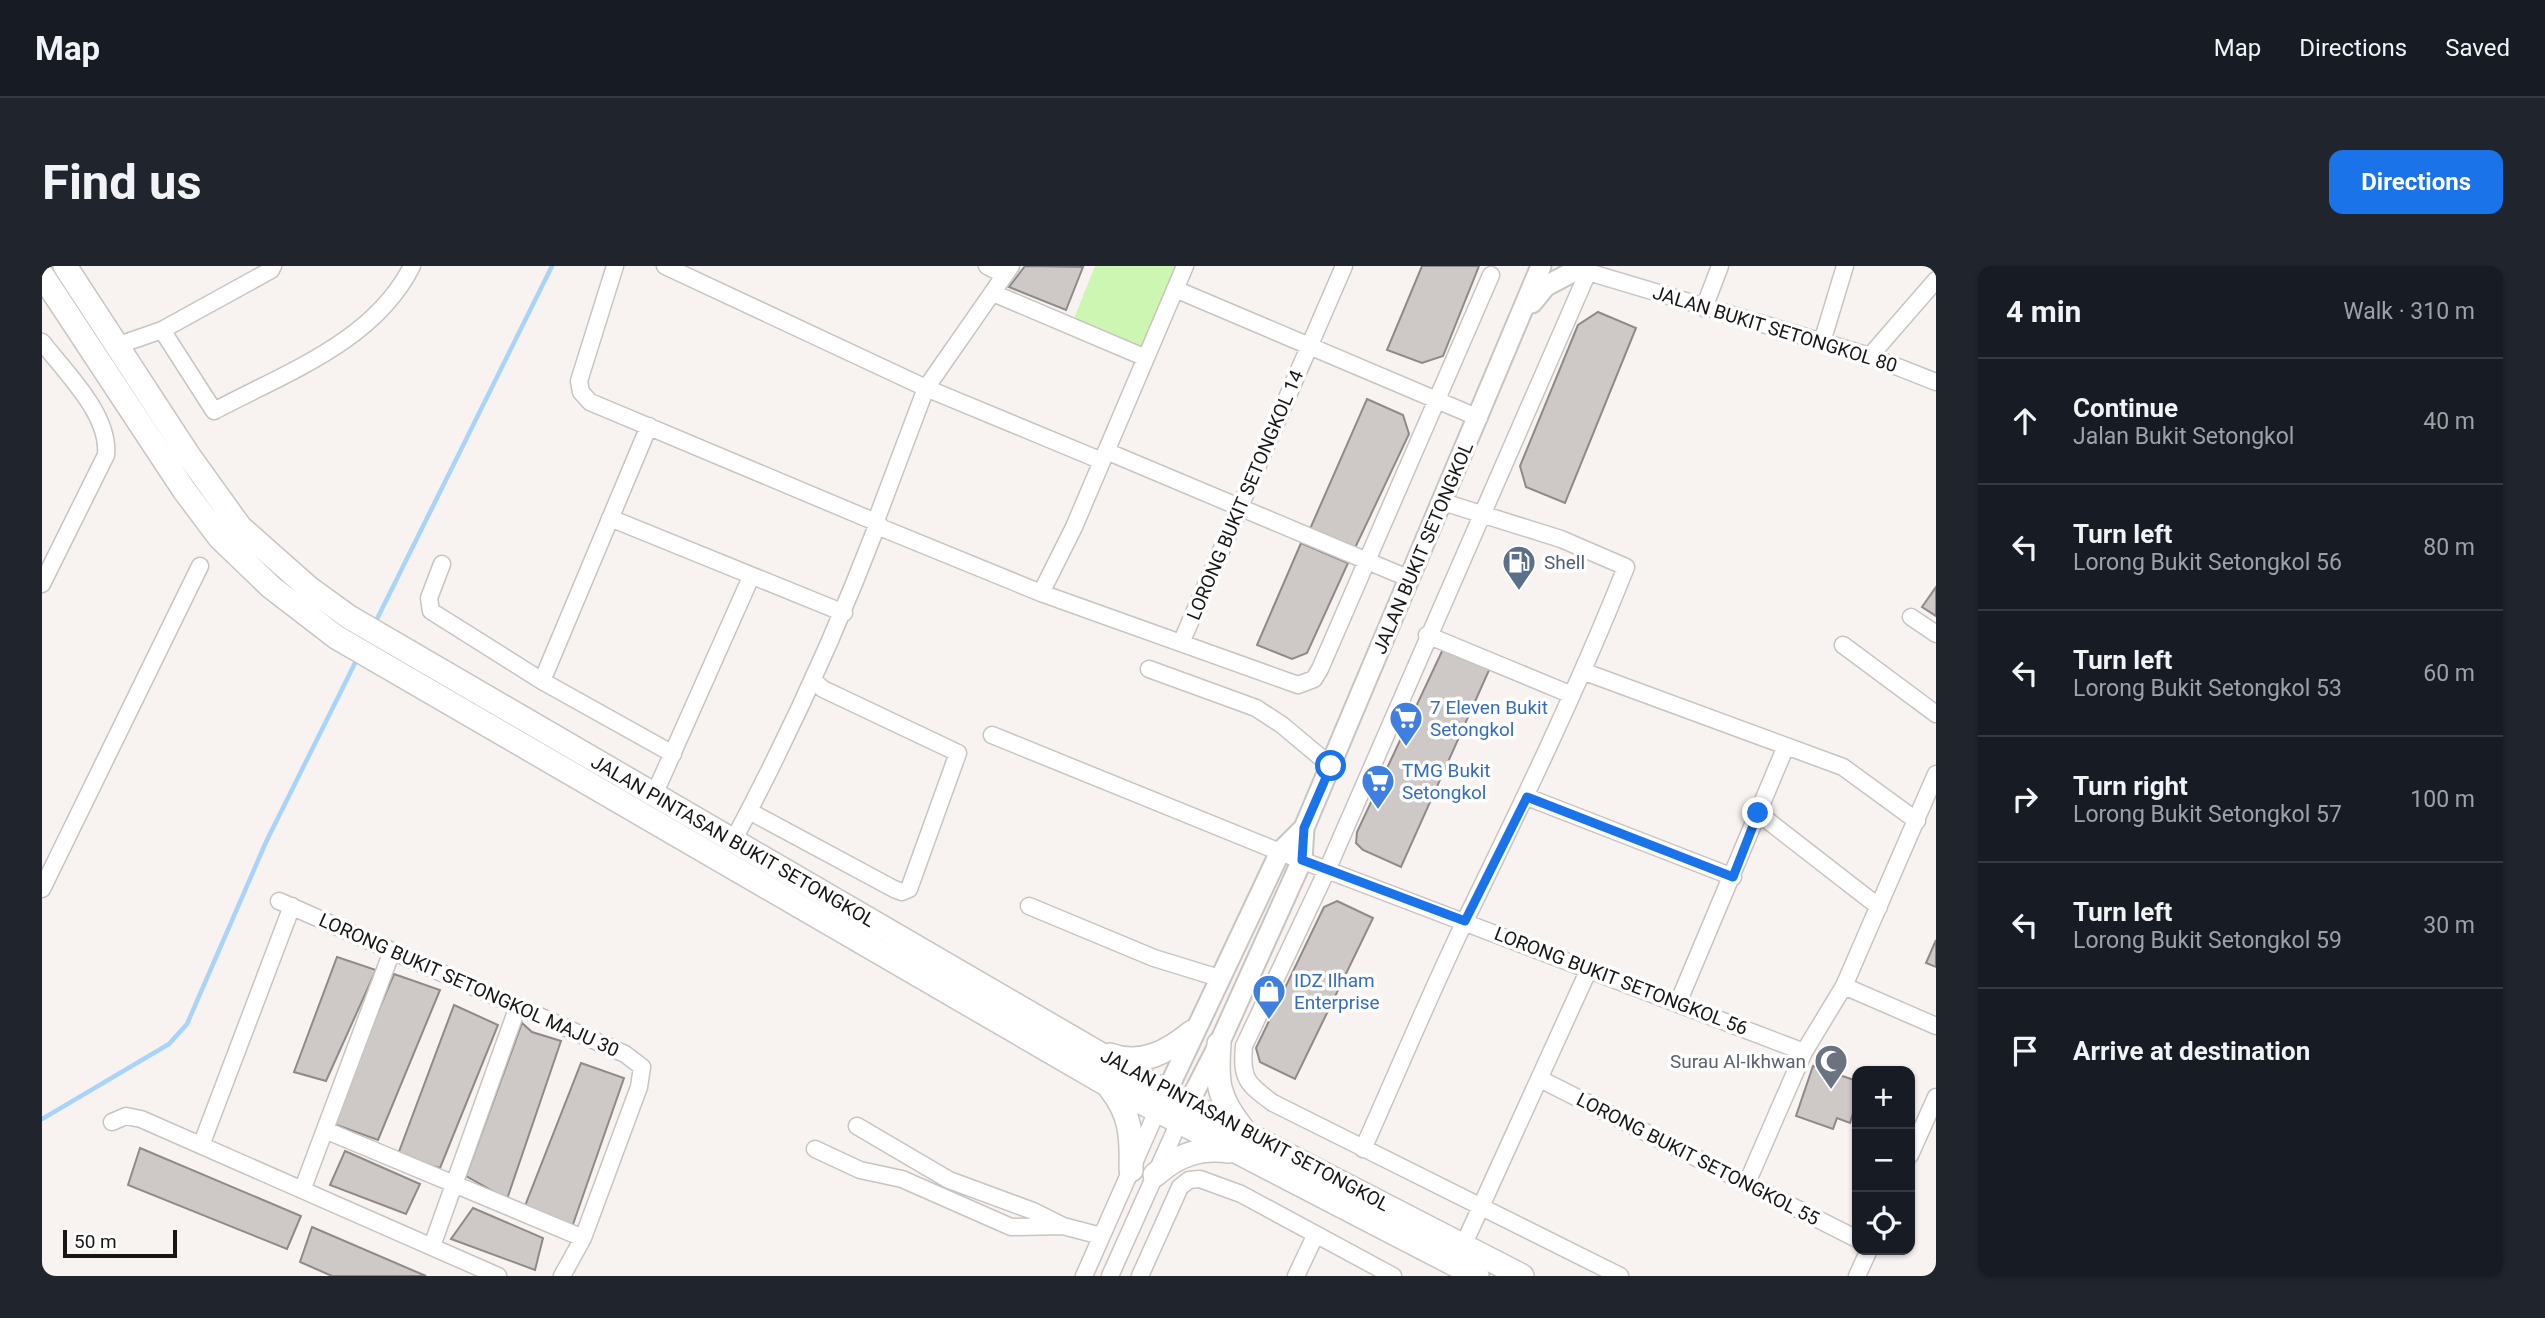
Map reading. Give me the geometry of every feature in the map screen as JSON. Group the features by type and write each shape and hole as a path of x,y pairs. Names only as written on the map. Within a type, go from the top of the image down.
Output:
{"main road":[{"name":"JALAN PINTASAN BUKIT SETONGKOL","path":"65,266 195,466 240,527 309,588 349,617 400,662 1108,1085 1246,1133 1465,1240 1522,1276"},
{"name":"JALAN PINTASAN BUKIT SETONGKOL","path":"42,275 184,490 220,538 271,587 336,636 400,662 654,795 1091,1048 1162,1102"},
{"path":"1091,1048 1117,1058 1145,1059 1171,1050 1192,1032"},
{"path":"1219,1044 1216,1076 1226,1107 1246,1133"},
{"path":"1108,1085 1124,1105 1131,1125 1131,1170"},
{"name":"JALAN PINTASAN BUKIT SETONGKOL","path":"1184,1113 1232,1151 1478,1276"},
{"path":"1155,1175 1168,1164 1199,1150 1232,1151"}],"street":[{"path":"116,346 162,330 271,270 273,266"},
{"path":"162,330 214,411 352,336 383,311 412,266"},
{"path":"615,266 579,381 581,392 590,402 878,523 882,528 1041,593 1298,685 1314,679 1368,562 1491,275"},
{"path":"665,266 926,388 1240,508 1410,579"},
{"path":"733,841 785,745 844,613 878,523 877,518 898,457 926,388 1008,271 987,266"},
{"path":"1041,593 1104,456 1185,266"},
{"name":"LORONG BUKIT SETONGKOL 14","path":"1181,643 1344,266"},
{"name":"JALAN BUKIT SETONGKOL","path":"1110,1276 1302,860 1304,828 1541,266"},
{"path":"1704,308 1720,266"},
{"path":"1822,342 1845,266"},
{"path":"1522,316 1546,286 1577,268"},
{"path":"1577,268 1482,514 1427,635 1328,868 1244,1045 1242,1070 1250,1086 1292,1113 1480,1211 1619,1276"},
{"name":"JALAN BUKIT SETONGKOL 80","path":"1577,268 1870,356 1936,382"},
{"path":"1870,356 1936,280"},
{"path":"1175,289 1479,418"},
{"path":"993,293 1146,358"},
{"path":"42,342 103,424 107,446 106,456 42,584"},
{"path":"542,681 649,426"},
{"path":"1363,1149 1465,921 1527,797 1585,671 1626,566 1560,539 1443,502"},
{"path":"610,518 844,613"},
{"path":"442,564 429,598 430,611 542,681 673,754"},
{"path":"42,890 200,566"},
{"path":"654,795 751,577"},
{"path":"1911,617 1936,634"},
{"path":"1427,635 1572,695"},
{"path":"1843,645 1936,714"},
{"path":"1149,669 1256,708 1282,725 1331,766"},
{"path":"1585,671 1689,713 1843,767 1917,821"},
{"path":"749,811 894,889 902,892 909,889 958,753 823,689 814,681"},
{"name":"LORONG BUKIT SETONGKOL 56","path":"992,735 1280,852 1328,868 1804,1052"},
{"path":"1678,1003 1786,746"},
{"path":"1747,1183 1804,1052 1844,986 1936,774"},
{"path":"1527,797 1733,877"},
{"path":"1758,813 1879,908"},
{"name":"JALAN BUKIT SETONGKOL","path":"1084,1276 1192,1032 1280,852 1304,828"},
{"name":"LORONG BUKIT SETONGKOL MAJU 30","path":"202,1143 286,903 625,1054 642,1067 639,1087 583,1238 562,1276"},
{"path":"1029,906 1154,958 1219,978"},
{"path":"303,1188 392,951"},
{"path":"1465,1240 1589,969"},
{"path":"1844,986 1936,1026"},
{"path":"432,1246 517,1006"},
{"name":"LORONG BUKIT SETONGKOL 55","path":"1539,1079 1852,1236"},
{"path":"1915,1145 1936,1097"},
{"path":"112,1122 126,1116 141,1119 202,1143 498,1276"},
{"path":"857,1126 949,1180 1033,1211 1063,1226 1101,1236"},
{"path":"325,1130 583,1238"},
{"path":"815,1149 860,1170 902,1179 1011,1227 1063,1226"},
{"path":"1140,1276 1180,1186 1189,1180 1200,1179 1241,1194 1392,1276"},
{"path":"1296,1276 1315,1236"},
{"path":"1857,1276 1867,1255"}],"green space":[{"path":"1095,266 1177,266 1142,349 1073,321"}],"building":[{"path":"1025,266 1083,267 1066,310 1009,287"},
{"path":"1422,266 1479,266 1443,356 1422,363 1387,350"},
{"path":"1598,312 1636,328 1565,503 1526,487 1520,466 1578,325"},
{"path":"1367,399 1403,415 1409,434 1355,548 1310,529"},
{"path":"1301,543 1348,563 1307,653 1292,659 1257,645"},
{"path":"1936,587 1936,616 1922,607"},
{"path":"1444,647 1490,668 1401,867 1363,850 1356,843 1357,832"},
{"path":"1337,901 1373,918 1295,1079 1260,1062 1256,1048 1324,907"},
{"path":"1936,940 1936,967 1926,963"},
{"path":"337,957 376,970 326,1081 294,1072"},
{"path":"394,974 440,990 378,1140 331,1123"},
{"path":"454,1005 498,1025 440,1168 397,1157"},
{"path":"522,1023 532,1032 561,1041 507,1199 466,1176"},
{"path":"581,1063 624,1078 571,1230 523,1211"},
{"name":"Surau Al-Ikhwan","path":"1813,1066 1852,1079 1850,1123 1837,1118 1833,1129 1796,1116"},
{"path":"140,1148 301,1216 287,1249 128,1185"},
{"path":"345,1151 420,1184 406,1214 330,1185"},
{"path":"473,1208 543,1238 535,1270 451,1239"},
{"path":"312,1227 426,1276 332,1276 300,1262"}],"waterway":[{"path":"375,623 552,266"},
{"path":"42,1119 169,1044 187,1024 266,842 357,659"}],"place":[{"name":"Shell","path":"1519,592"},
{"name":"7 Eleven Bukit Setongkol","path":"1406,748"},
{"name":"TMG Bukit Setongkol","path":"1378,811"},
{"name":"IDZ Ilham Enterprise","path":"1269,1021"},
{"name":"Surau Al-Ikhwan","path":"1831,1091"}],"route":[{"path":"1331,766 1304,828 1302,860 1465,921 1527,797 1733,877 1758,813"}]}
